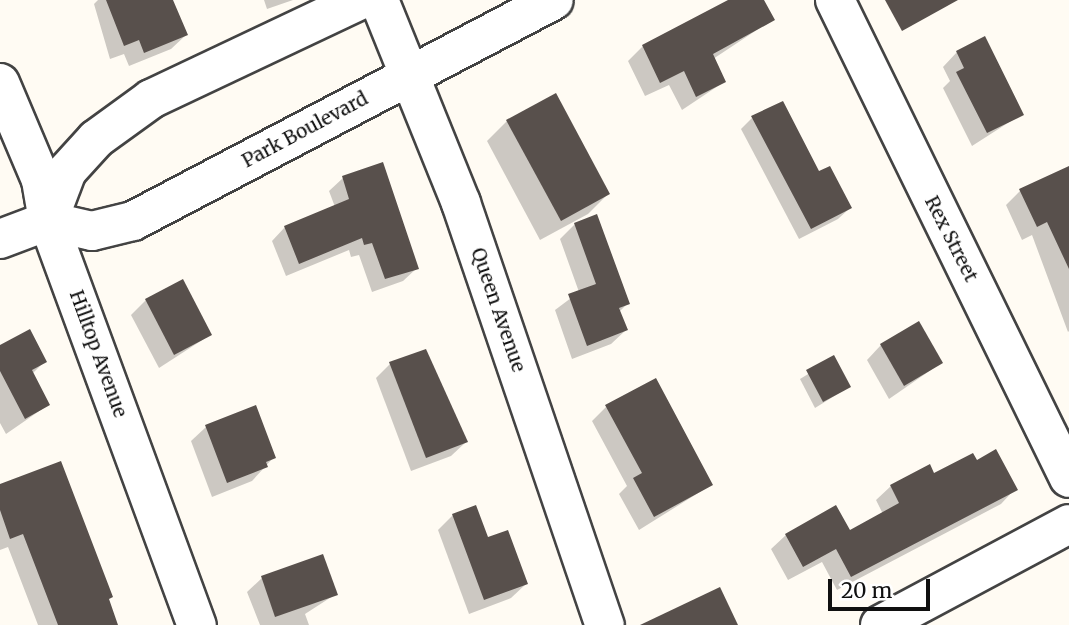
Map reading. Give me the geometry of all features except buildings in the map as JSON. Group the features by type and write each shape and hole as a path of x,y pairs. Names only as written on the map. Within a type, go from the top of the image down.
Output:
{"street":[{"path":"0,239 48,221 67,171 129,115 360,0"},
{"name":"Queen Avenue","path":"379,0 411,72 605,625"},
{"name":"Park Boulevard","path":"48,221 92,231 133,221 411,72 554,0"},
{"name":"Rex Street","path":"835,0 1069,478"},
{"name":"Hilltop Avenue","path":"0,83 41,180 48,221 197,625"},
{"path":"880,625 1069,524"}]}
